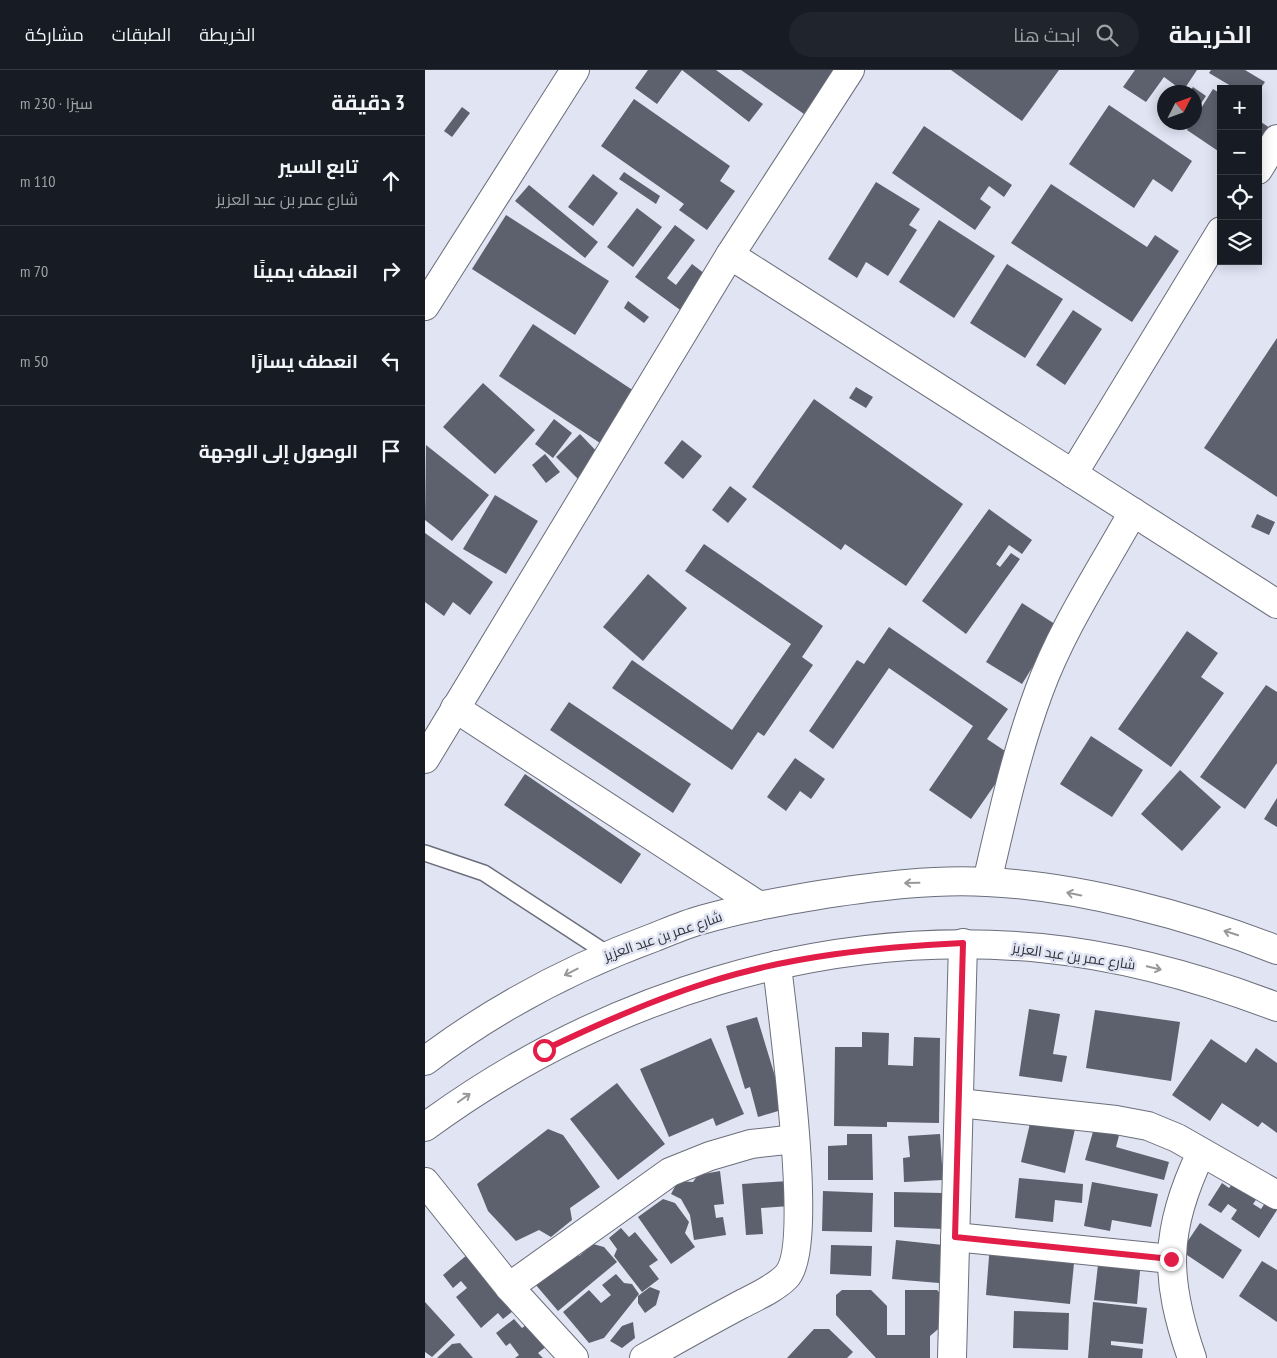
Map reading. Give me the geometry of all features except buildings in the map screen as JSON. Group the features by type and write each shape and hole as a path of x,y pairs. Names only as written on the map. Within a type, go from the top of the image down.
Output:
{"street":[{"path":"425,306 575,70"},
{"path":"425,759 731,255 850,70"},
{"path":"1262,163 1277,139"},
{"path":"1073,474 1217,238"},
{"path":"731,255 1277,604"},
{"path":"987,882 1014,766 1040,689 1069,627 1133,512"},
{"path":"455,708 758,905"},
{"name":"شارع عمر بن عبد العزيز","path":"425,1061 521,998 608,954 699,920 758,905 890,884 987,882 1055,890 1123,903 1189,920 1277,950"},
{"path":"948,1352 955,1237 963,943"},
{"name":"شارع عمر بن عبد العزيز","path":"425,1127 467,1096 544,1050 625,1012 710,982 777,965 886,947 963,943 1041,948 1107,957 1171,972 1235,991 1277,1007"},
{"path":"643,1358 765,1291 787,1276 797,1243 799,1217 795,1139 777,965"},
{"path":"959,1103 1116,1120 1148,1126 1177,1138 1277,1195"},
{"path":"509,1287 670,1172 710,1156 751,1144 795,1139"},
{"path":"1192,1358 1178,1318 1172,1289 1171,1259 1175,1221 1186,1184 1201,1153"},
{"path":"425,1182 509,1287 574,1358"},
{"path":"955,1237 1171,1259"}],"lane":[{"path":"425,853 484,873 608,954"}],"route":[{"path":"544,1050 625,1012 710,982 777,965 886,947 963,943 955,1237 1171,1259"}]}
